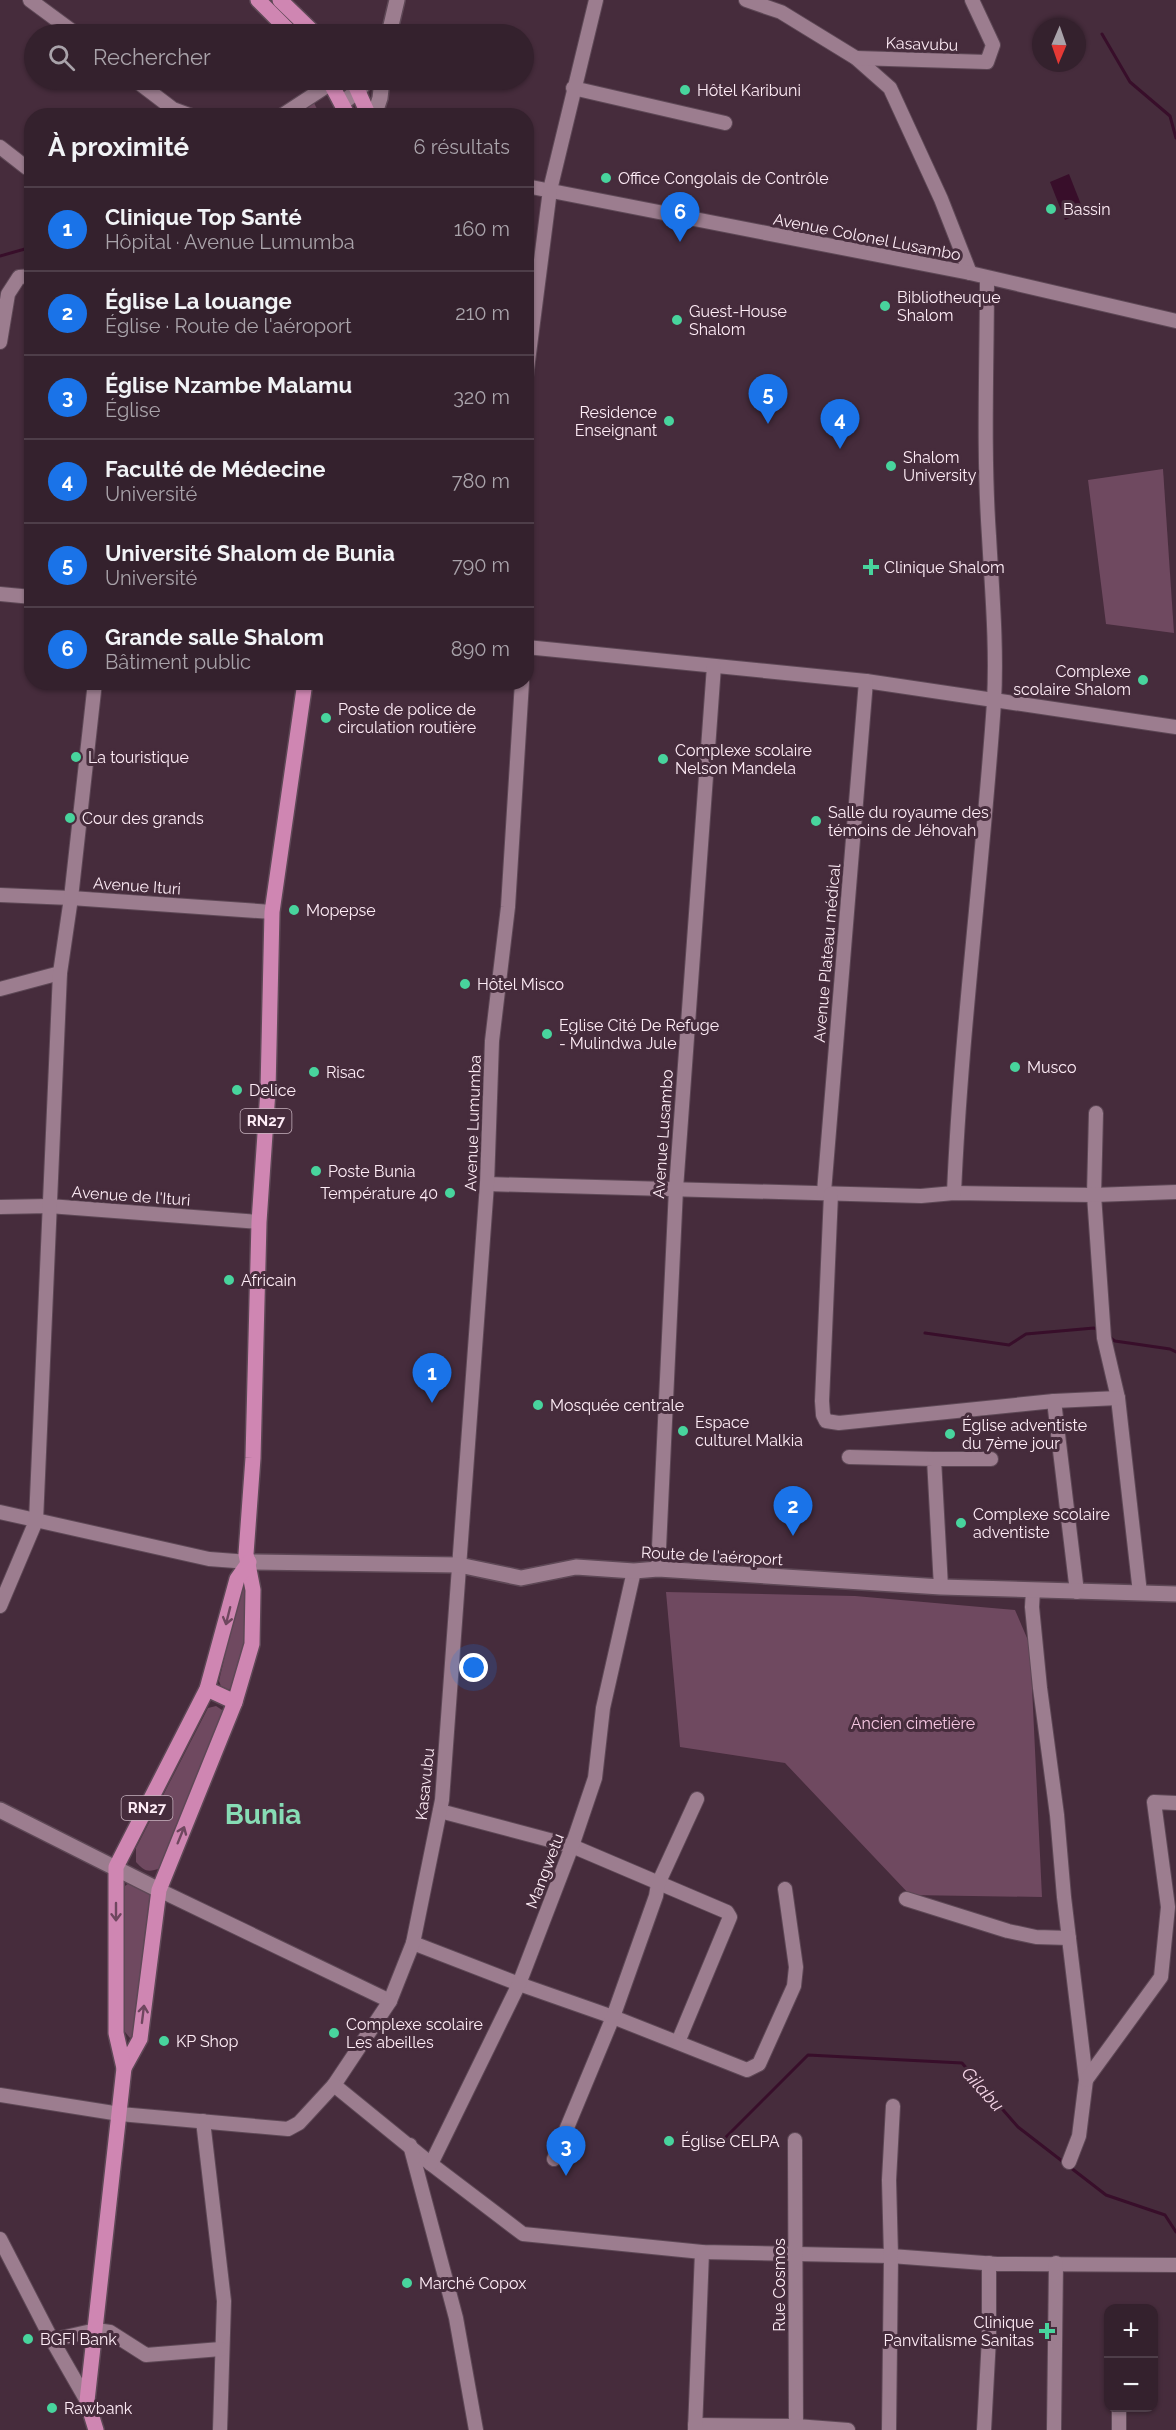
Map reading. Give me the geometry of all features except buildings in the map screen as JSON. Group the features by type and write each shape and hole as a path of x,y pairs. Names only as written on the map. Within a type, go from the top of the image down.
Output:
{"main road":[{"path":"258,0 281,24"},
{"path":"280,0 305,24"},
{"path":"336,90 345,108"},
{"path":"362,90 367,108"},
{"name":"RN27","path":"124,2068 140,2039 159,1890 235,1702 252,1644 253,1590 246,1554 254,1426 259,1222 268,1090 272,912 304,690"},
{"name":"RN27","path":"96,2430 87,2401 124,2068 116,2033 116,1867 207,1689 237,1580 249,1562"},
{"path":"207,1689 235,1702"}],"street":[{"path":"30,0 62,24"},
{"path":"391,24 397,0"},
{"path":"534,315 550,190 596,0"},
{"path":"746,0 782,6 856,58 890,88 941,199 970,273"},
{"name":"Kasavubu","path":"856,58 987,62 993,45 974,4"},
{"path":"573,88 726,123"},
{"path":"148,90 172,108"},
{"path":"293,108 319,90"},
{"path":"346,108 356,90"},
{"path":"377,108 381,90"},
{"path":"0,147 24,166"},
{"name":"Avenue Colonel Lusambo","path":"534,187 970,273 1176,321"},
{"path":"0,342 4,293 19,277 24,277"},
{"path":"954,1193 957,1114 994,700 993,583 989,536 987,446 987,278"},
{"path":"0,594 24,596"},
{"path":"534,648 866,681 1176,727"},
{"name":"Avenue Lusambo","path":"658,1569 676,1189 714,666"},
{"name":"Avenue Plateau médical","path":"866,681 828,1193 822,1401 826,1421 839,1423 1054,1401"},
{"path":"0,1606 36,1521 60,973 71,898 94,690"},
{"name":"Avenue Lumumba","path":"459,1565 487,1184 492,1041 508,907 522,690"},
{"name":"Avenue Ituri","path":"0,895 272,912"},
{"path":"0,988 60,973"},
{"path":"1096,1113 1094,1195 1105,1332 1118,1398 1140,1593"},
{"path":"487,1184 921,1197 954,1193 1094,1195 1176,1192"},
{"name":"Avenue de l'Ituri","path":"0,1207 49,1206 259,1222"},
{"path":"1077,1592 1054,1401 1118,1398"},
{"path":"849,1457 991,1459"},
{"path":"934,1459 941,1587"},
{"path":"0,1512 209,1559 249,1562"},
{"name":"Route de l'aéroport","path":"249,1562 459,1565 521,1578 576,1567 634,1571 658,1569 941,1587 1176,1594"},
{"name":"Kasavubu","path":"0,2096 120,2114 288,2129 299,2123 334,2085 390,2001 413,1943 440,1811 459,1565"},
{"name":"Mangwetu","path":"431,2164 519,1984 572,1846 595,1778 603,1708 634,1571"},
{"path":"1033,1590 1032,1607 1040,1688 1057,1815 1060,1863 1086,2080 1079,2136 1069,2162"},
{"path":"554,2159 613,2017 656,1896 658,1884 696,1799"},
{"path":"1086,2080 1161,1977 1168,1907 1154,1802 1176,1803"},
{"path":"0,1810 159,1890 390,2001"},
{"path":"440,1811 572,1846 727,1912 730,1917 678,2042"},
{"path":"413,1943 613,2017 747,2070 759,2064 794,1986 796,1967 785,1889"},
{"path":"906,1899 1008,1931 1036,1937 1069,1938"},
{"path":"334,2085 431,2164 523,2234 702,2252 891,2256 989,2263 1176,2265"},
{"path":"889,2430 891,2256 889,2180 893,2106"},
{"path":"203,2121 224,2301 220,2430"},
{"name":"Rue Cosmos","path":"795,2140 796,2428"},
{"path":"410,2145 456,2318 457,2334 476,2430"},
{"path":"0,2239 52,2340 87,2401"},
{"path":"702,2252 695,2427 848,2430"},
{"path":"984,2430 989,2338 989,2263"},
{"path":"1054,2430 1056,2263"},
{"path":"52,2340 96,2330 110,2332 146,2355 221,2349"},
{"path":"1119,2412 1119,2430"}],"green space":[{"path":"314,103 316,108 307,108"},
{"path":"1163,469 1174,633 1106,624 1088,480"},
{"path":"246,1584 247,1642 231,1689 222,1689 219,1681 241,1586"},
{"name":"Ancien cimetière","path":"666,1592 855,1596 1015,1610 1030,1645 1042,1897 910,1895 785,1763 680,1747"},
{"path":"216,1706 222,1710 222,1717 160,1868 149,1871 144,1869 136,1862 136,1848 208,1708"},
{"path":"133,1880 150,1891 153,1897 136,2034 130,2038 125,2032 125,1886"}],"shaded area":[{"path":"1069,174 1084,212 1065,220 1050,182"}],"waterway":[{"path":"1102,34 1130,82 1170,116 1176,138"},
{"path":"0,256 24,249"},
{"path":"925,1333 1009,1345 1026,1334 1094,1328 1098,1330"},
{"path":"1109,1337 1115,1341 1170,1349 1176,1352"},
{"name":"Gilabu","path":"716,2147 808,2055 962,2063 1018,2127 1106,2195 1165,2215 1176,2232"}],"place":[{"name":"Hôtel Karibuni","path":"685,90"},
{"name":"Office Congolais de Contrôle","path":"606,178"},
{"name":"Bassin","path":"1051,209"},
{"name":"Grande salle Shalom","path":"680,242"},
{"name":"Bibliotheuque Shalom","path":"885,306"},
{"name":"Guest-House Shalom","path":"677,320"},
{"name":"Residence Enseignant","path":"669,421"},
{"name":"Université Shalom de Bunia","path":"768,424"},
{"name":"Faculté de Médecine","path":"840,449"},
{"name":"Shalom University","path":"891,466"},
{"name":"Clinique Shalom","path":"871,567"},
{"name":"Complexe scolaire Shalom","path":"1143,680"},
{"name":"Poste de police de circulation routière","path":"326,718"},
{"name":"La touristique","path":"76,757"},
{"name":"Complexe scolaire Nelson Mandela","path":"663,759"},
{"name":"Cour des grands","path":"70,818"},
{"name":"Salle du royaume des témoins de Jéhovah","path":"816,821"},
{"name":"Mopepse","path":"294,910"},
{"name":"Hôtel Misco","path":"465,984"},
{"name":"Eglise Cité De Refuge - Mulindwa Jule","path":"547,1034"},
{"name":"Musco","path":"1015,1067"},
{"name":"Risac","path":"314,1072"},
{"name":"Delice","path":"237,1090"},
{"name":"Poste Bunia","path":"316,1171"},
{"name":"Température 40","path":"450,1193"},
{"name":"Africain","path":"229,1280"},
{"name":"Clinique Top Santé","path":"432,1403"},
{"name":"Mosquée centrale","path":"538,1405"},
{"name":"Espace culturel Malkia","path":"683,1431"},
{"name":"Église adventiste du 7ème jour","path":"950,1434"},
{"name":"Complexe scolaire adventiste","path":"961,1523"},
{"name":"Église La louange","path":"793,1536"},
{"name":"Complexe scolaire Les abeilles","path":"334,2033"},
{"name":"KP Shop","path":"164,2041"},
{"name":"Église CELPA","path":"669,2141"},
{"name":"Église Nzambe Malamu","path":"566,2176"},
{"name":"Marché Copox","path":"407,2283"},
{"name":"Clinique Panvitalisme Sanitas","path":"1047,2331"},
{"name":"BGFI Bank","path":"28,2339"},
{"name":"Rawbank","path":"52,2408"}],"district":[{"name":"Bunia","path":"263,1814"}]}
